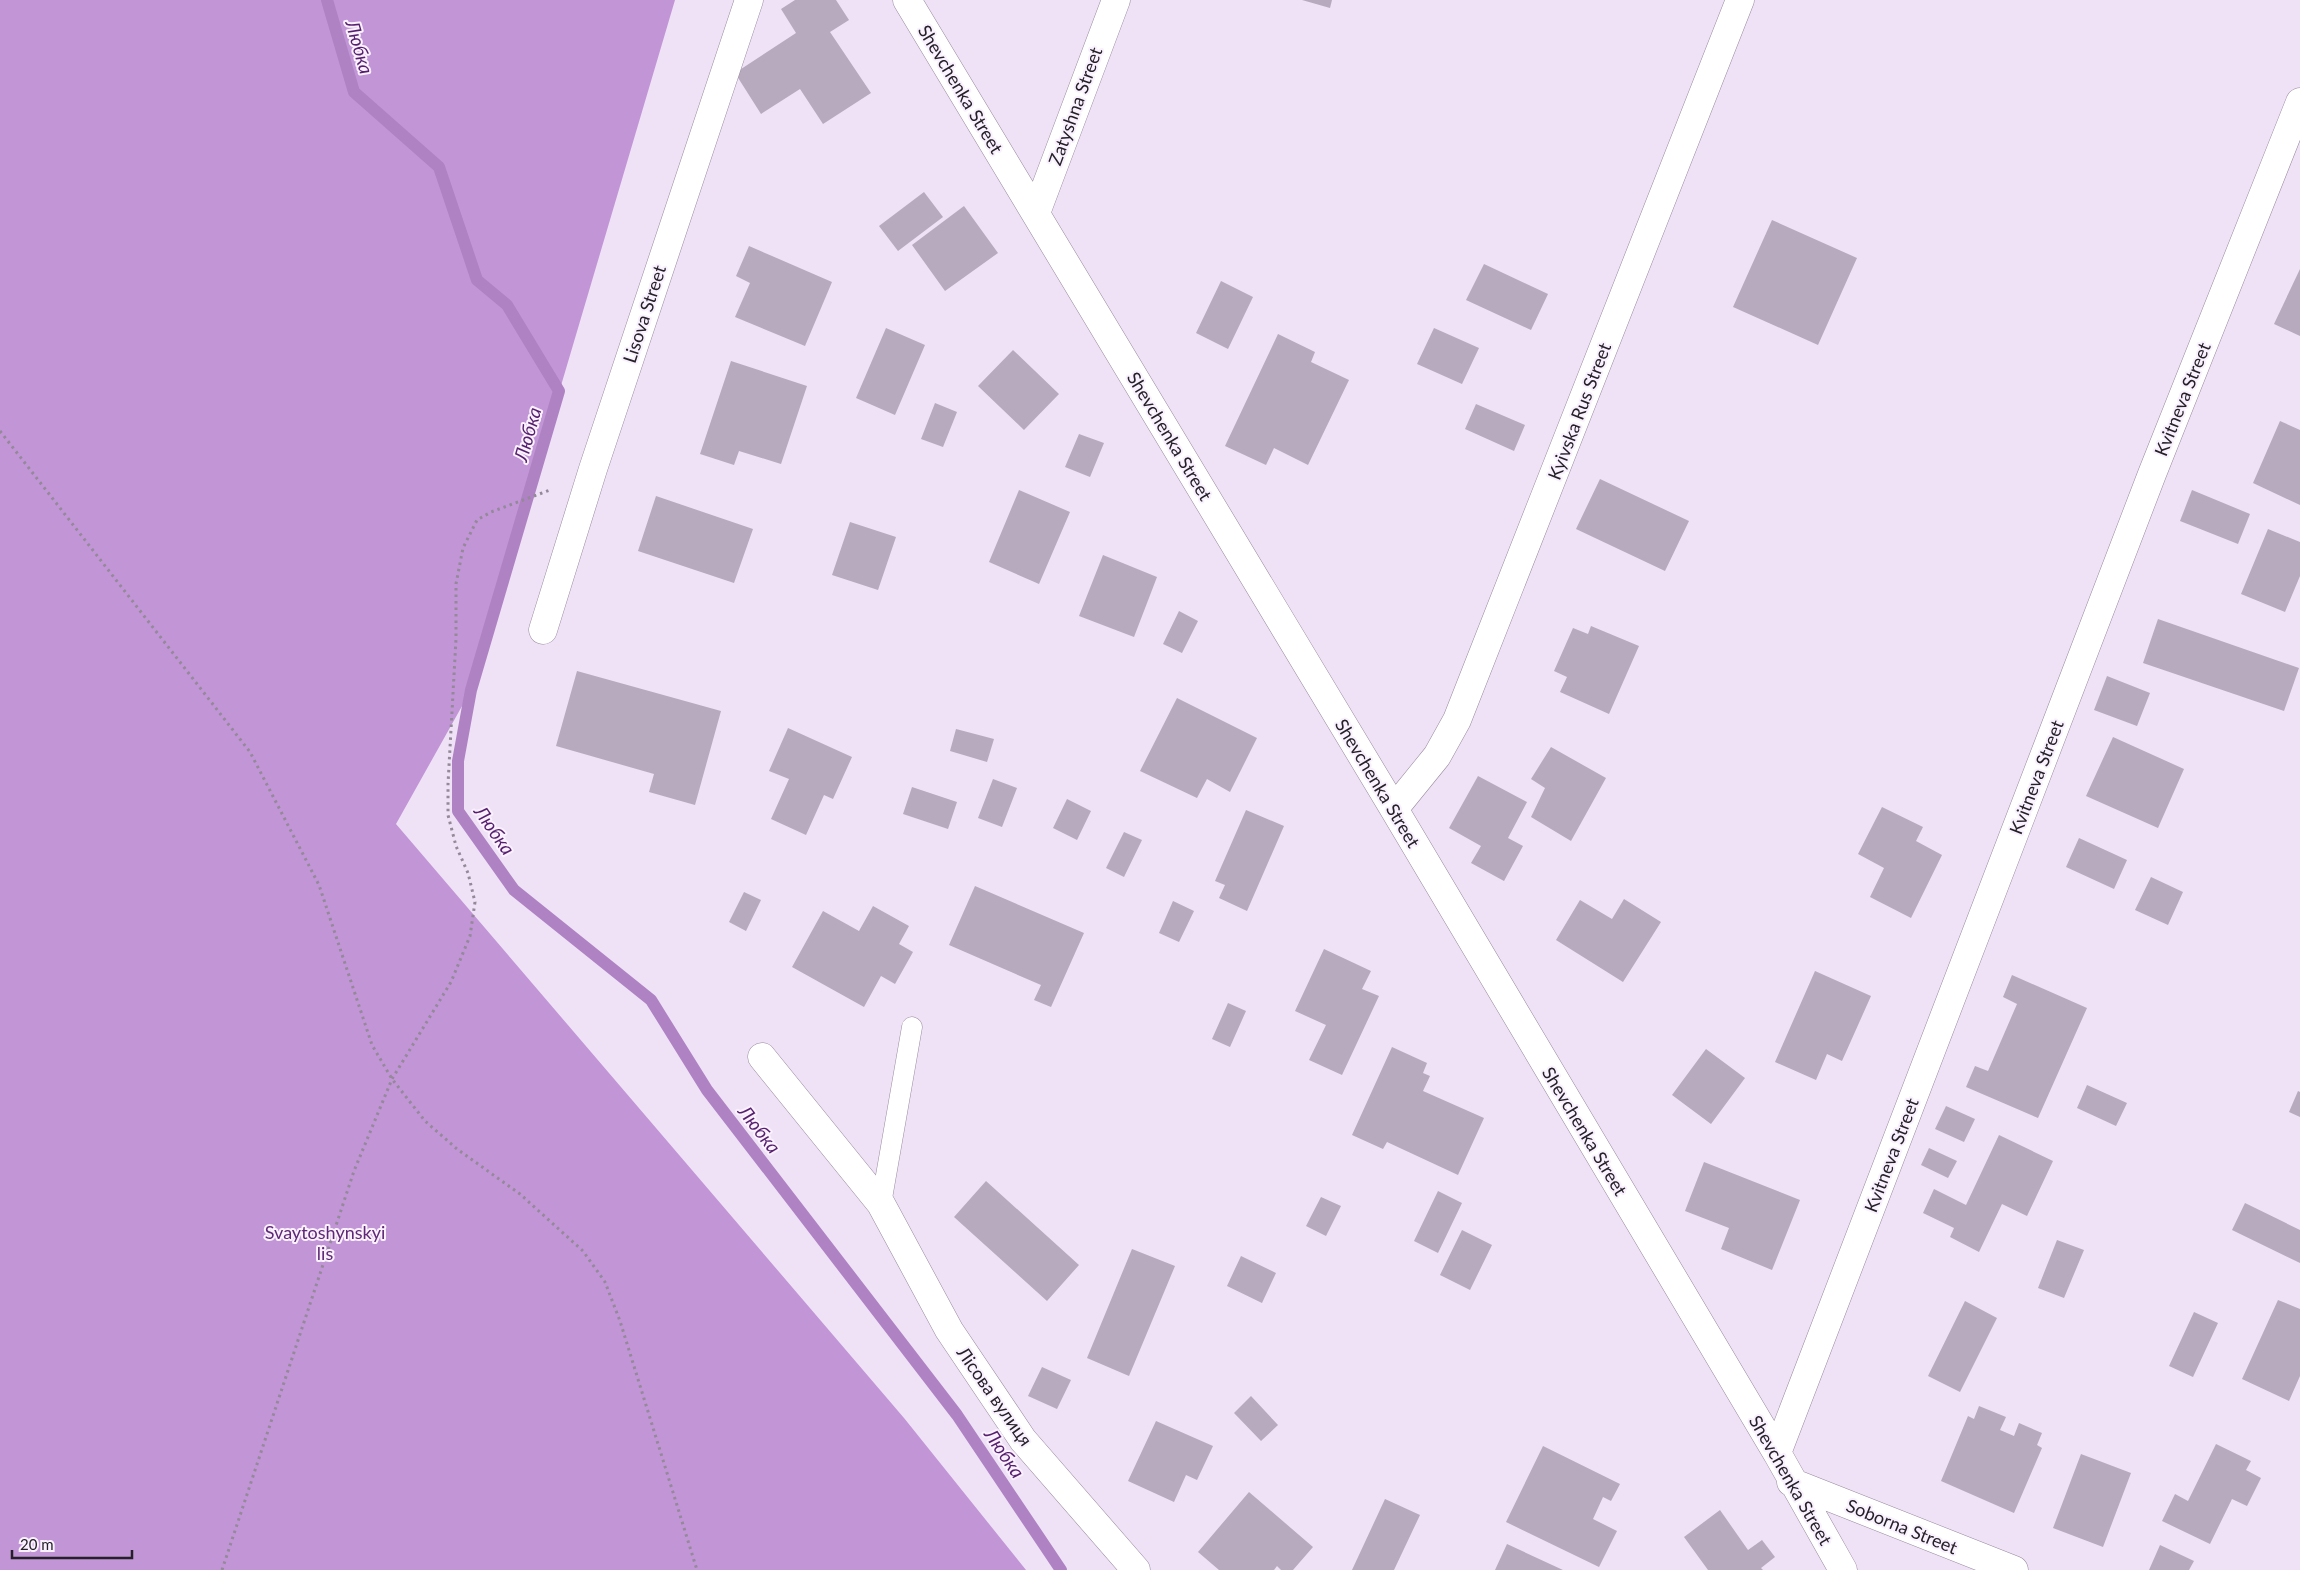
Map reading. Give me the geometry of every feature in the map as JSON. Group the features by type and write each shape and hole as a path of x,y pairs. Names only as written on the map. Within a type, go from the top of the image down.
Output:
{"street":[{"name":"Lisova Street","path":"542,630 593,469 749,0"},
{"name":"Shevchenka Street","path":"906,0 1036,212 1394,808 1776,1453 1843,1570"},
{"name":"Zatyshna Street","path":"1036,212 1116,0"},
{"name":"Kyivska Rus Street","path":"1394,808 1437,756 1457,720 1740,0"},
{"name":"Kvitneva Street","path":"1776,1453 2152,474 2300,102"},
{"name":"Лісова вулиця","path":"762,1057 881,1204 949,1330 1023,1440 1136,1570"},
{"name":"Soborna Street","path":"1791,1482 2014,1570"}],"lane":[{"path":"881,1204 912,1028"}],"path":[{"path":"0,431 250,752 319,885 372,1045 392,1079 425,1121 458,1149 520,1194 583,1251 605,1282 620,1322 697,1570"},
{"path":"222,1570 354,1171 392,1079 451,982 470,936 475,902 468,872 456,846 448,815 456,639 456,584 463,548 477,520 498,510 546,493"}],"green space":[{"name":"Svaytoshynskyi lis","path":"0,0 675,0 471,690 396,824 904,1418 1026,1570 0,1570"}],"building":[{"path":"795,0 836,0 849,20 830,32 871,93 823,124 800,89 761,114 735,73 796,33 781,9"},
{"path":"1302,0 1332,0 1330,8"},
{"path":"924,192 943,217 898,251 879,226"},
{"path":"964,206 998,253 945,291 912,245"},
{"path":"1772,220 1857,258 1818,345 1733,307"},
{"path":"749,246 832,282 805,346 735,317 750,283 736,276"},
{"path":"1484,264 1548,294 1531,330 1466,300"},
{"path":"2300,269 2300,336 2274,324"},
{"path":"1221,281 1253,297 1228,349 1196,333"},
{"path":"886,328 925,345 895,415 856,398"},
{"path":"1434,328 1479,348 1462,384 1417,364"},
{"path":"1278,334 1315,352 1311,362 1349,380 1308,465 1274,448 1266,465 1225,446"},
{"path":"1013,350 1059,394 1024,430 978,386"},
{"path":"731,361 807,386 781,464 739,451 734,465 700,454"},
{"path":"935,403 957,412 943,447 921,439"},
{"path":"1476,404 1525,425 1514,451 1465,429"},
{"path":"2280,421 2300,430 2300,505 2253,483"},
{"path":"1079,434 1104,443 1090,477 1065,467"},
{"path":"1600,479 1689,521 1665,571 1576,529"},
{"path":"1019,490 1070,512 1039,584 989,562"},
{"path":"2192,490 2250,514 2238,544 2180,521"},
{"path":"656,496 753,529 734,583 638,551"},
{"path":"850,522 896,537 878,590 832,575"},
{"path":"2268,529 2300,542 2300,576 2285,612 2241,594"},
{"path":"1103,555 1157,577 1134,637 1079,616"},
{"path":"1179,611 1198,621 1182,653 1163,644"},
{"path":"2158,619 2299,668 2284,711 2143,663"},
{"path":"1591,626 1639,646 1609,714 1560,692 1567,677 1554,671 1573,628 1588,634"},
{"path":"577,671 721,711 695,805 649,792 654,774 556,746"},
{"path":"2107,676 2150,693 2137,726 2094,710"},
{"path":"1177,698 1257,738 1230,792 1207,779 1197,798 1140,771"},
{"path":"788,728 852,757 833,799 824,795 806,835 771,819 789,779 769,771"},
{"path":"956,729 994,739 987,762 950,751"},
{"path":"2113,737 2184,769 2158,828 2086,796"},
{"path":"1551,747 1606,778 1571,841 1531,817 1545,788 1531,779"},
{"path":"1478,776 1527,802 1508,838 1523,846 1504,881 1471,863 1481,846 1449,828"},
{"path":"993,779 1017,788 1002,827 978,818"},
{"path":"912,787 957,802 948,829 903,814"},
{"path":"1067,799 1091,811 1077,840 1053,828"},
{"path":"1882,807 1923,827 1916,841 1942,855 1911,918 1870,897 1884,868 1858,854"},
{"path":"1246,810 1284,826 1247,911 1219,898 1225,885 1215,881"},
{"path":"1124,832 1142,840 1124,877 1106,868"},
{"path":"2079,838 2127,860 2114,889 2066,867"},
{"path":"2151,877 2183,892 2168,925 2135,910"},
{"path":"975,886 1084,933 1051,1007 1034,1000 1041,985 949,945"},
{"path":"744,892 761,900 746,931 729,922"},
{"path":"1624,899 1661,922 1623,982 1556,940 1580,900 1612,919"},
{"path":"1173,901 1194,911 1179,942 1159,933"},
{"path":"873,906 909,926 899,944 913,952 895,984 881,976 864,1007 792,967 823,911 859,931"},
{"path":"1324,949 1371,971 1362,989 1379,996 1342,1075 1309,1060 1326,1025 1295,1011"},
{"path":"1815,971 1871,996 1842,1061 1827,1054 1816,1080 1775,1062"},
{"path":"2012,975 2087,1008 2038,1118 1966,1087 1975,1066 1988,1071 2017,1004 2003,997"},
{"path":"1228,1003 1246,1011 1230,1047 1212,1039"},
{"path":"1392,1047 1427,1063 1423,1073 1430,1076 1423,1091 1484,1118 1458,1175 1387,1142 1383,1149 1352,1135"},
{"path":"1706,1049 1745,1078 1711,1124 1672,1095"},
{"path":"2087,1085 2127,1103 2116,1126 2077,1108"},
{"path":"2298,1091 2300,1092 2300,1117 2289,1112"},
{"path":"1946,1106 1975,1119 1964,1142 1935,1129"},
{"path":"1999,1135 2053,1161 2027,1216 2002,1204 1979,1252 1950,1237 1954,1228 1923,1213 1934,1189 1966,1205"},
{"path":"1929,1148 1957,1161 1948,1178 1921,1165"},
{"path":"1704,1162 1800,1200 1772,1270 1721,1249 1729,1228 1685,1211"},
{"path":"986,1181 1079,1265 1047,1301 954,1217"},
{"path":"1438,1191 1462,1203 1438,1253 1414,1241"},
{"path":"1321,1197 1341,1206 1326,1236 1306,1226"},
{"path":"2245,1203 2300,1230 2300,1263 2232,1230"},
{"path":"1462,1230 1492,1245 1470,1290 1440,1275"},
{"path":"2057,1240 2084,1250 2064,1298 2038,1288"},
{"path":"1132,1249 1175,1266 1129,1376 1087,1358"},
{"path":"1241,1256 1276,1273 1262,1303 1227,1286"},
{"path":"2278,1300 2300,1309 2300,1376 2289,1401 2242,1379"},
{"path":"1965,1301 1997,1318 1960,1392 1928,1376"},
{"path":"2194,1312 2218,1323 2193,1377 2169,1366"},
{"path":"1042,1367 1071,1380 1057,1409 1028,1396"},
{"path":"1251,1396 1278,1425 1261,1441 1234,1413"},
{"path":"1979,1406 2006,1417 2000,1430 2014,1436 2019,1423 2042,1433 2037,1445 2042,1448 2014,1513 1941,1481 1968,1416 1974,1419"},
{"path":"1156,1421 1213,1446 1197,1480 1186,1475 1174,1502 1128,1481"},
{"path":"2216,1444 2251,1461 2246,1470 2261,1478 2247,1506 2232,1499 2210,1544 2162,1521 2175,1494 2188,1501"},
{"path":"1543,1446 1620,1484 1611,1501 1603,1497 1593,1519 1617,1531 1599,1567 1506,1522"},
{"path":"2081,1454 2131,1473 2103,1547 2053,1528"},
{"path":"1249,1492 1313,1547 1293,1570 1281,1570 1277,1566 1274,1570 1219,1570 1198,1552"},
{"path":"1385,1499 1420,1515 1394,1570 1352,1570"},
{"path":"1720,1510 1748,1550 1762,1540 1775,1557 1761,1568 1763,1570 1708,1570 1684,1537"},
{"path":"1507,1544 1563,1570 1495,1570"},
{"path":"2160,1545 2194,1561 2189,1570 2149,1570"}],"waterway":[{"name":"Любка","path":"327,0 354,92 439,167 477,280 507,305 559,391 471,690 458,761 458,811 514,890 651,1000 707,1090 957,1415 1061,1570"}]}
